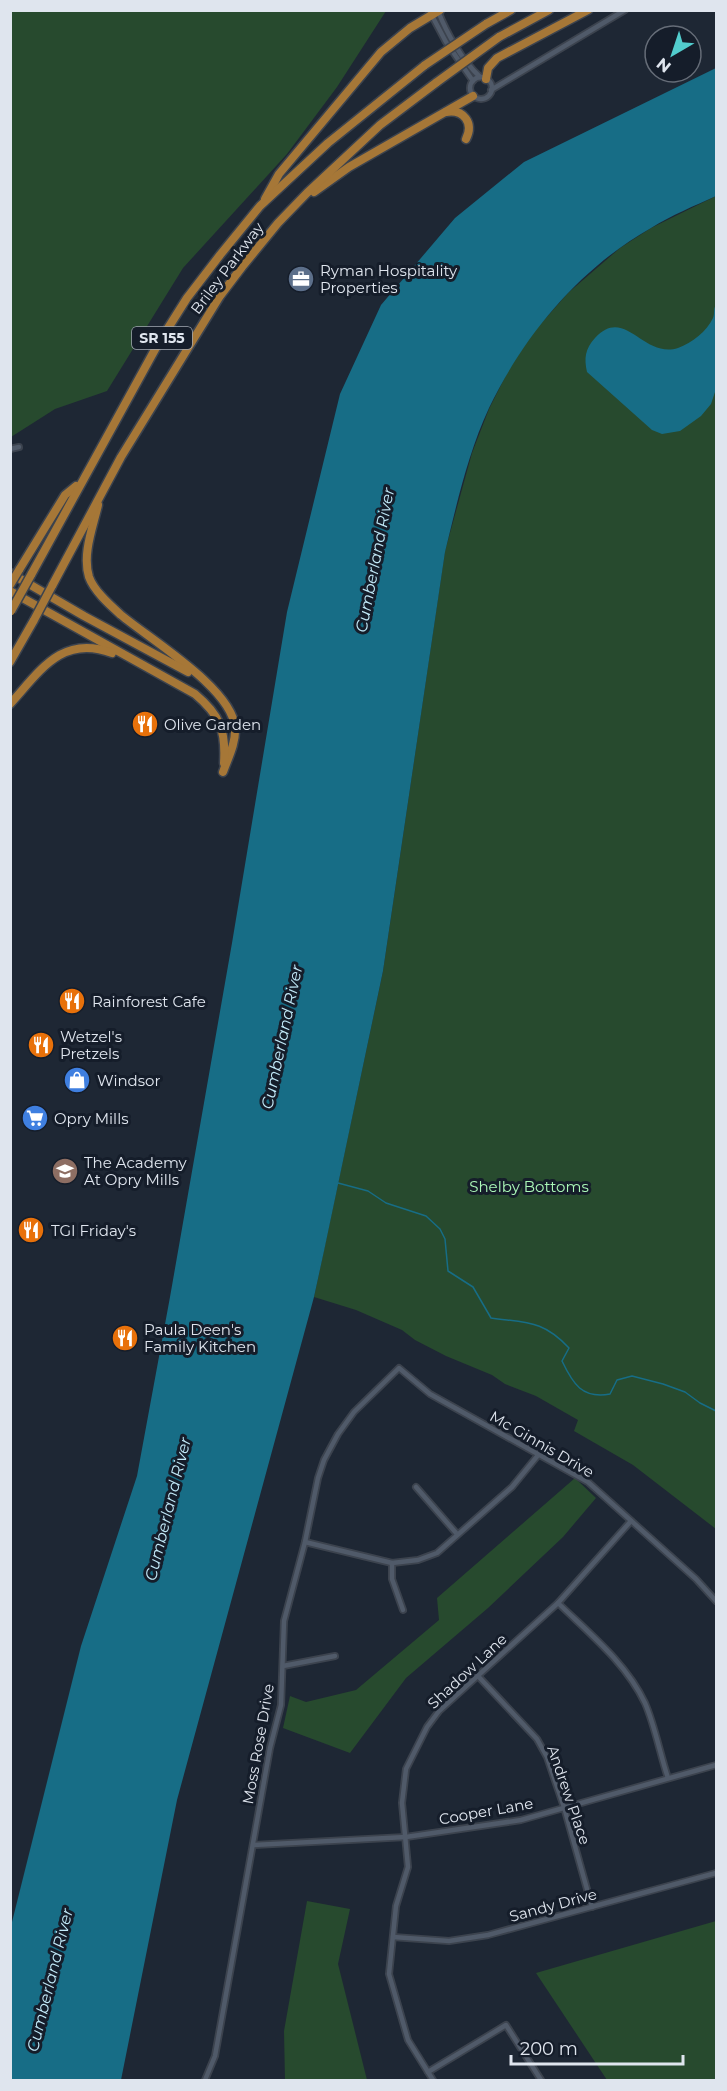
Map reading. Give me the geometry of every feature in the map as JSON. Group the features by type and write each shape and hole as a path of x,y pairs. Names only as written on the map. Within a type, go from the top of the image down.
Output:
{"highway":[{"name":"Briley Parkway","path":"11,611 158,344 187,298 260,207 328,143 425,64 511,10"},
{"name":"Briley Parkway","path":"10,662 102,490 220,296 258,247 307,193 380,125 499,37 549,10"},
{"path":"485,79 488,68 497,58 588,10"},
{"path":"260,207 279,174 381,52 410,28 435,12"},
{"path":"258,247 310,196 341,173 473,96"},
{"path":"446,112 458,112 466,119 469,129 466,139"},
{"path":"10,585 15,572 65,495 81,482"},
{"path":"10,591 195,694 215,713 224,734 223,772 235,738 232,712 209,684 130,622 94,586 89,576 88,546 102,490"},
{"path":"15,572 84,616 209,684"},
{"path":"10,704 44,666 70,649 96,648 136,662"},
{"path":"215,713 227,705"}],"street":[{"path":"435,12 473,81 470,90 473,96 484,98 491,90 510,78 625,10"},
{"path":"435,12 473,71 485,79 491,90"},
{"path":"473,81 510,78"},
{"path":"10,449 19,447"},
{"name":"Mc Ginnis Drive","path":"399,1368 430,1394 588,1482 696,1579 717,1601"},
{"name":"Moss Rose Drive","path":"206,2080 215,2056 270,1748 281,1705 284,1621 305,1542 318,1478 324,1460 338,1434 354,1412 399,1368"},
{"path":"305,1542 392,1563 418,1560 437,1553 513,1487 540,1454"},
{"path":"416,1487 457,1534"},
{"name":"Shadow Lane","path":"433,2080 408,2040 389,1974 396,1906 408,1867 402,1803 406,1769 426,1727 439,1711 558,1603 631,1521"},
{"path":"392,1563 392,1580 403,1610"},
{"path":"558,1603 609,1652 628,1675 645,1704 668,1778"},
{"path":"283,1666 335,1656"},
{"name":"Andrew Place","path":"478,1676 537,1739 547,1757 564,1807 592,1907"},
{"name":"Cooper Lane","path":"253,1845 406,1837 521,1820 717,1765"},
{"name":"Sandy Drive","path":"393,1937 449,1941 488,1935 717,1873"},
{"path":"428,2072 506,2025 541,2080"}],"green space":[{"path":"11,10 386,11 337,87 287,154 183,268 107,391 55,409 11,437"},
{"name":"Shelby Bottoms","path":"716,196 716,1529 633,1465 574,1431 578,1420 536,1396 446,1356 415,1340 402,1330 356,1310 314,1297 383,971 445,551 472,453 489,409 510,367 537,328 568,293 620,248 651,228"},
{"path":"575,1478 596,1498 563,1537 488,1608 406,1678 350,1753 283,1728 290,1696 306,1702 356,1690 439,1620 437,1598"},
{"path":"307,1901 350,1909 338,1964 367,2080 285,2080 284,2031"},
{"path":"716,1921 716,2080 607,2080 536,1973"}],"water":[{"name":"Cumberland River","path":"716,68 716,196 667,219 625,244 578,283 556,306 519,355 503,381 482,425 464,478 445,552 383,971 324,1251 314,1297 177,1800 121,2080 11,2080 11,1926 81,1646 137,1476 232,943 287,612 340,394 381,305 455,218 524,162 683,84 703,84 703,74"},
{"path":"716,305 716,389 711,404 701,416 680,431 662,434 652,430 587,372 587,350 595,338 606,329 616,327 654,346 666,349 678,348 694,340 703,332 713,318"}],"waterway":[{"path":"338,1183 368,1191 386,1203 426,1216 440,1229 445,1239 448,1271 473,1287 491,1318 534,1324 560,1339 569,1348 562,1361 570,1377 585,1392 610,1394 617,1380 632,1376 685,1392 716,1411"}],"place":[{"name":"Ryman Hospitality Properties","path":"301,279"},
{"name":"Olive Garden","path":"145,724"},
{"name":"Rainforest Cafe","path":"72,1001"},
{"name":"Wetzel's Pretzels","path":"41,1045"},
{"name":"Windsor","path":"77,1080"},
{"name":"Opry Mills","path":"35,1118"},
{"name":"The Academy At Opry Mills","path":"65,1171"},
{"name":"TGI Friday's","path":"31,1230"},
{"name":"Paula Deen's Family Kitchen","path":"125,1338"}]}
